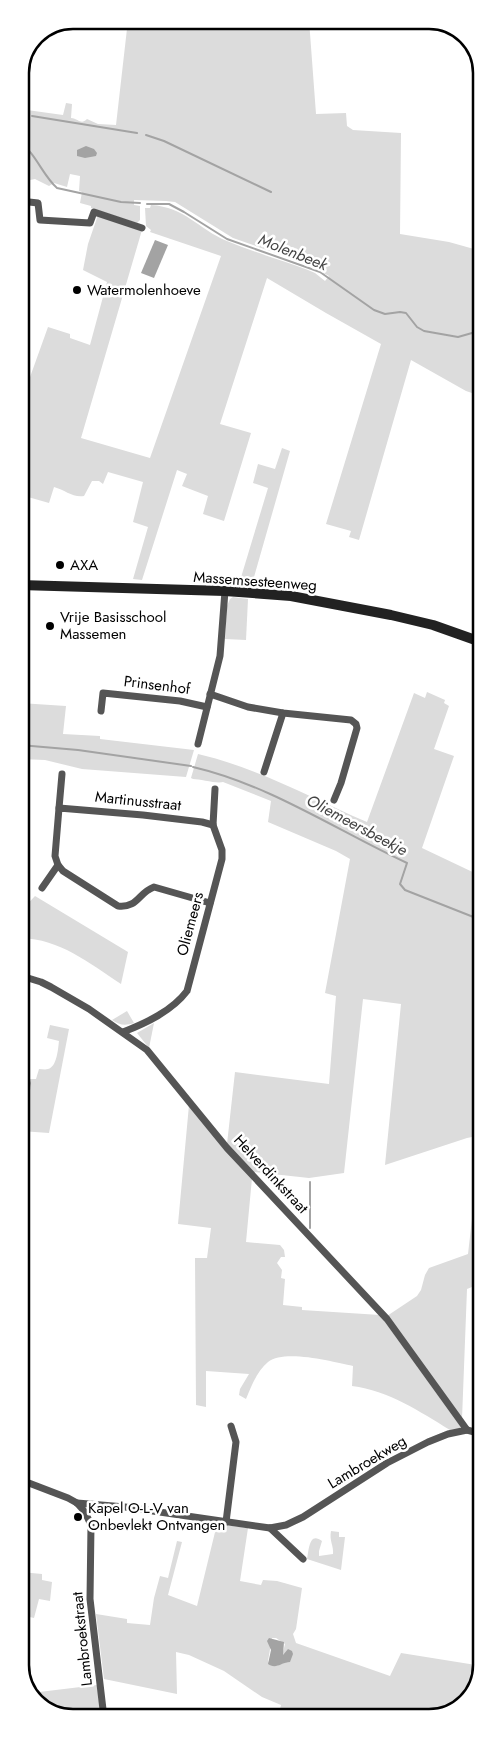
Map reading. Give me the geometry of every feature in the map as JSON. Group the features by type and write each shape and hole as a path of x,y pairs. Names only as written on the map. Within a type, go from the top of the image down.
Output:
{"main road":[{"name":"Massemsesteenweg","path":"29,585 291,596 349,606 433,625 473,639"}],"street":[{"path":"29,202 38,203 40,220 90,223 94,212 142,228"},
{"name":"Prinsenhof","path":"198,744 220,656 225,592"},
{"name":"Prinsenhof","path":"101,712 103,693 180,701 207,707"},
{"name":"Prinsenhof","path":"210,694 248,706 283,713 351,720 356,724 358,728 334,800"},
{"path":"264,772 283,713"},
{"path":"62,774 55,856 58,865 63,871 118,906 127,907 133,904 146,890 154,887 210,903"},
{"name":"Oliemeers","path":"123,1032 138,1026 178,1002 187,991 222,859 222,850 213,825 215,789"},
{"name":"Martinusstraat","path":"59,808 143,815 213,825"},
{"path":"42,888 58,865"},
{"name":"Helverdinkstraat","path":"29,978 51,987 89,1009 146,1050 227,1148 387,1319 467,1430"},
{"path":"226,1522 236,1442 231,1426"},
{"name":"Lambroekweg","path":"77,1503 125,1507 270,1528 303,1517 408,1451 448,1434 467,1430 473,1432"},
{"path":"29,1483 77,1503"},
{"name":"Lambroekstraat","path":"77,1503 85,1512 91,1525 90,1599 103,1709"},
{"path":"270,1528 302,1559"}],"shaded area":[{"path":"127,29 310,29 316,114 346,113 347,126 353,130 401,133 400,234 449,242 473,249 473,393 411,360 359,540 349,537 351,531 326,524 381,344 267,278 220,424 251,433 224,521 203,514 208,496 182,486 187,474 177,470 142,580 133,579 148,527 133,522 143,482 108,472 103,484 99,481 92,481 84,496 73,495 54,487 49,503 29,497 29,380 48,327 70,334 70,338 90,345 107,282 83,270 88,244 98,215 142,230 81,438 150,458 221,256 150,232 151,230 146,226 145,208 150,208 151,205 173,210 227,241 308,270 325,281 329,276 307,264 233,238 175,202 134,200 134,205 140,206 140,220 137,223 80,203 82,192 79,191 80,176 70,174 67,187 54,183 49,186 35,179 30,180 29,189 29,110 63,115 66,103 72,104 71,118 81,122 87,119 98,124 116,125"},
{"path":"86,146 94,149 97,153 96,156 85,158 77,156 77,150"},
{"path":"155,240 168,245 154,278 141,273"},
{"path":"282,448 290,451 252,584 239,584 268,488 253,483 258,464 275,469"},
{"path":"233,597 248,599 246,640 225,639 227,606"},
{"path":"427,692 445,700 444,703 449,706 434,749 454,756 422,848 473,872 473,1137 385,1165 401,1004 363,999 344,1173 309,1178 253,1172 227,1144 235,1072 329,1084 336,996 325,993 350,859 336,851 268,822 271,801 223,782 191,778 198,754 263,775 367,822 414,693 425,698"},
{"path":"29,704 66,706 63,734 100,736 100,739 194,750 186,777 82,769 45,760 29,759"},
{"path":"35,896 128,952 121,984 86,960 61,947 29,939 29,902"},
{"path":"127,1011 134,1023 122,1024 112,1020"},
{"path":"154,1023 149,1048 137,1033"},
{"path":"50,1025 69,1029 49,1133 29,1132 30,1079 36,1079 39,1069 51,1068 56,1057 59,1041 47,1038"},
{"path":"29,1079 31,1083 29,1096"},
{"path":"189,1105 252,1178 246,1242 280,1245 284,1250 285,1257 281,1257 277,1263 282,1270 281,1278 285,1279 283,1305 302,1307 302,1310 380,1315 460,1426 460,1429 450,1430 391,1397 379,1392 352,1386 353,1366 297,1356 276,1358 268,1362 252,1384 246,1399 239,1395 240,1389 249,1374 206,1371 206,1407 196,1405 195,1258 207,1258 211,1228 178,1224"},
{"path":"473,1210 473,1287 467,1289 462,1419 387,1316 417,1296 429,1268 468,1254"},
{"path":"217,1524 248,1528 240,1581 261,1585 263,1580 277,1581 302,1588 296,1629 293,1634 296,1643 390,1676 401,1653 473,1665 471,1679 464,1692 458,1698 443,1707 437,1708 280,1709 281,1705 262,1697 224,1671 189,1655 176,1652 177,1694 104,1679 96,1614 127,1619 127,1623 150,1625 160,1576 168,1578 177,1541 182,1542 168,1595 197,1606","holes":["272,1638 276,1638 285,1644 282,1656 285,1654 286,1662 271,1666 268,1661"]},
{"path":"331,1531 339,1532 339,1537 345,1537 341,1570 307,1559 310,1543 314,1538 322,1541 319,1556 333,1554"},
{"path":"29,1573 42,1574 42,1580 52,1582 50,1601 39,1599 34,1618 29,1617"},
{"path":"269,1638 284,1642 283,1655 288,1649 292,1651 293,1654 290,1662 276,1666 268,1664 271,1650 267,1641"},
{"path":"97,1685 100,1709 62,1708 51,1703 38,1692"}],"waterway":[{"path":"32,116 137,133"},
{"path":"146,135 164,141 271,192"},
{"name":"Molenbeek","path":"29,151 57,188 121,202 140,203"},
{"name":"Molenbeek","path":"147,204 169,204 227,239 320,272 374,310 385,314 406,313 417,327 424,331 458,337 473,332"},
{"name":"Oliemeersbeekje","path":"29,746 78,750 191,766"},
{"name":"Oliemeersbeekje","path":"193,767 249,785 276,797 407,863 400,884 405,890 473,917"},
{"path":"310,1182 310,1228"}],"place":[{"name":"Watermolenhoeve","path":"77,290"},
{"name":"AXA","path":"60,565"},
{"name":"Vrije Basisschool Massemen","path":"50,626"},
{"name":"Kapel O-L-V van Onbevlekt Ontvangen","path":"78,1517"}]}
